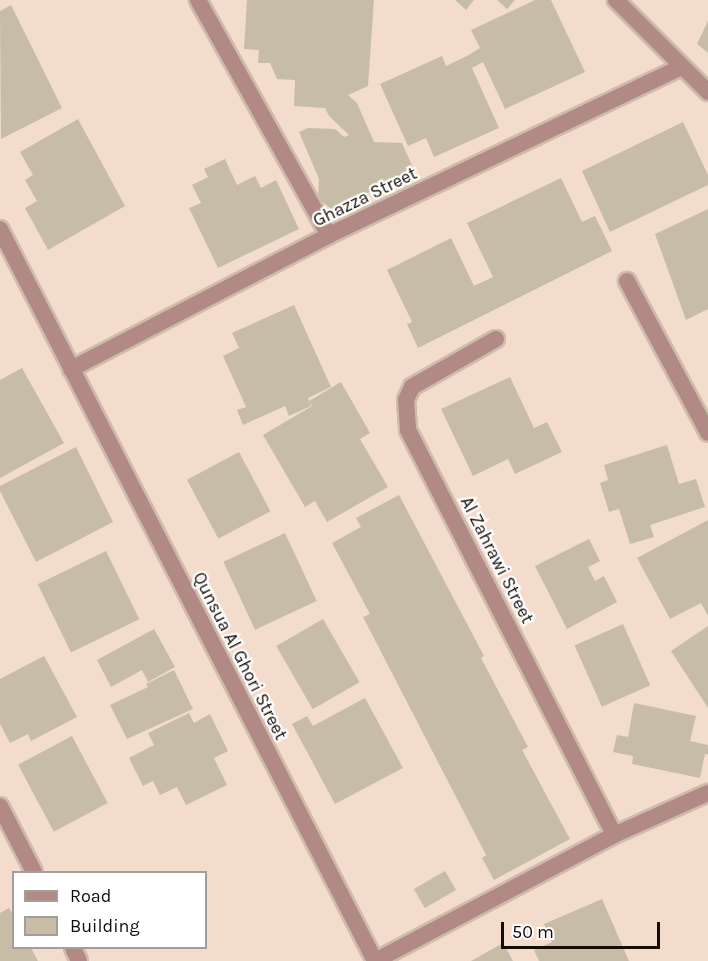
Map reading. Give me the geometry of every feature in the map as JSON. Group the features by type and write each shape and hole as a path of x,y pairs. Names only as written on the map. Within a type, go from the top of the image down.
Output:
{"street":[{"path":"198,0 329,235"},
{"path":"616,0 708,92"},
{"name":"Ghazza Street","path":"70,369 329,235 681,67"},
{"name":"Qunsua Al Ghori Street","path":"0,229 375,961"},
{"path":"627,281 708,433"},
{"name":"Al Zahrawi Street","path":"496,339 412,387 405,400 408,430 614,835"},
{"path":"375,961 614,835 708,793"},
{"path":"0,806 33,871"}],"building":[{"path":"247,0 374,0 368,86 348,95 357,103 374,142 402,143 415,172 331,209 318,198 319,179 299,132 308,128 335,129 344,137 349,135 329,116 325,108 294,106 295,80 277,79 270,63 258,63 259,50 244,49"},
{"path":"455,0 474,0 466,10"},
{"path":"497,0 515,0 507,9"},
{"path":"535,0 551,0 585,72 505,109 483,62 472,68 499,128 434,157 426,138 408,146 380,84 442,56 446,66 467,56 480,48 471,30"},
{"path":"11,5 62,108 1,139 0,11"},
{"path":"708,21 708,53 697,44"},
{"path":"78,119 125,206 48,250 25,208 37,201 25,180 33,175 20,152"},
{"path":"683,122 708,175 708,185 610,232 582,171"},
{"path":"225,159 237,185 255,176 261,188 276,180 299,229 218,268 189,208 201,203 192,185 208,177 204,169"},
{"path":"561,178 582,222 595,216 612,251 418,348 407,324 412,322 387,270 451,238 474,286 493,277 467,223"},
{"path":"708,209 708,309 686,320 655,234"},
{"path":"294,305 331,387 308,398 311,406 289,416 285,406 243,425 237,410 246,407 223,356 239,348 232,333"},
{"path":"22,368 64,443 0,478 0,380"},
{"path":"510,377 534,428 547,422 562,452 515,474 508,459 473,476 441,409"},
{"path":"341,382 370,433 360,439 388,487 327,522 315,501 305,507 263,435 312,406 309,401"},
{"path":"667,445 679,484 696,479 705,507 650,525 654,537 630,544 619,509 609,512 600,483 608,480 604,465"},
{"path":"76,447 113,522 36,562 0,491 0,486"},
{"path":"239,452 270,511 218,539 187,480"},
{"path":"399,495 484,656 481,658 528,747 522,750 570,839 494,880 482,858 486,855 363,617 370,614 332,543 361,527 356,518"},
{"path":"708,520 708,616 701,603 670,619 637,558"},
{"path":"285,533 317,601 255,630 223,562"},
{"path":"589,539 600,561 588,567 595,581 604,576 617,602 567,629 535,566"},
{"path":"106,551 139,619 71,653 38,584"},
{"path":"323,619 360,682 313,709 276,646"},
{"path":"623,624 650,685 602,707 575,646"},
{"path":"708,626 708,708 671,651"},
{"path":"154,629 175,667 148,682 142,670 111,687 97,660"},
{"path":"44,656 77,717 31,741 28,734 10,743 0,724 0,679"},
{"path":"174,670 193,709 127,739 110,705 148,687 146,684"},
{"path":"365,698 403,768 335,804 292,724 307,716 313,726"},
{"path":"634,703 696,716 690,741 708,745 708,755 705,754 700,778 632,764 633,756 613,752 617,735 628,737"},
{"path":"189,713 194,723 210,714 228,751 214,758 227,785 186,805 177,787 160,795 153,781 143,786 129,758 154,745 148,733"},
{"path":"72,736 108,803 54,832 18,765"},
{"path":"445,871 456,890 425,908 414,889"},
{"path":"602,899 629,961 539,961 534,950 552,942 544,924"},
{"path":"9,908 12,913 12,949 32,949 38,961 0,961 0,913"},
{"path":"503,943 513,961 471,961"}]}
